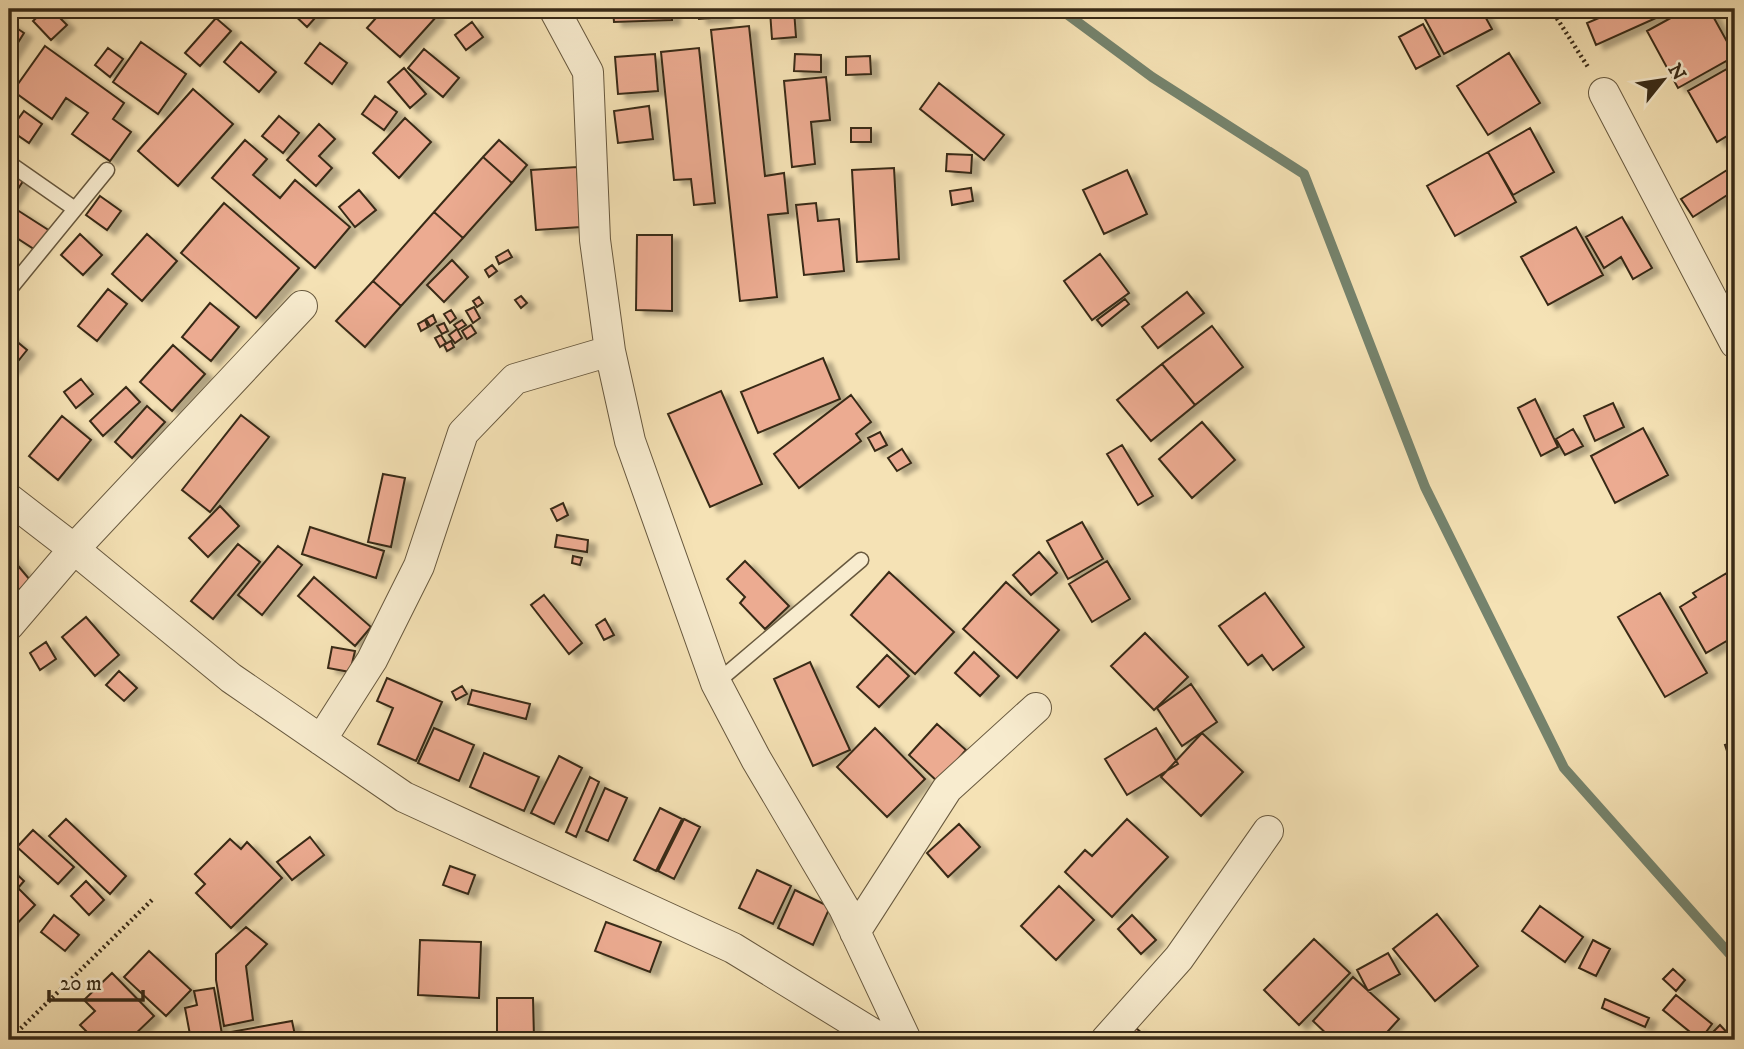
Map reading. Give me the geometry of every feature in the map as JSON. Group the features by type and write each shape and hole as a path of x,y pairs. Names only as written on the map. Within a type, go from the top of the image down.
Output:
{"street":[{"path":"554,9 588,72 595,240 610,351 630,441 716,683 756,759 844,908 906,1040"},
{"path":"1604,93 1735,343"},
{"path":"9,625 74,549 302,306"},
{"path":"321,740 372,660 419,566 463,433 515,379 610,351"},
{"path":"9,499 231,678 404,797 733,948 883,1040"},
{"path":"855,932 947,789 1036,708"},
{"path":"1106,1040 1179,958 1268,831"}],"lane":[{"path":"9,163 75,209"},
{"path":"9,290 107,170"},
{"path":"716,683 861,560"}],"path":[{"path":"1551,9 1604,93"},
{"path":"9,1040 155,898"}],"building":[{"path":"46,9 51,9 67,25 51,40 33,21"},
{"path":"288,9 323,9 307,27"},
{"path":"384,9 429,9 437,16 400,57 367,28"},
{"path":"613,9 672,9 672,20 614,22"},
{"path":"698,9 723,9 724,17 699,19"},
{"path":"1444,9 1481,9 1492,29 1444,54 1425,19"},
{"path":"1620,9 1676,9 1596,45 1587,23"},
{"path":"1687,9 1709,9 1735,56 1678,88 1647,31"},
{"path":"794,10 796,37 772,39 770,11"},
{"path":"216,18 231,31 200,66 185,53"},
{"path":"472,22 483,37 466,50 455,35"},
{"path":"9,23 24,33 9,57"},
{"path":"1423,24 1440,56 1416,69 1399,37"},
{"path":"749,26 765,176 784,173 788,213 768,215 777,297 740,301 711,30"},
{"path":"141,42 186,74 158,114 113,82"},
{"path":"241,42 276,72 259,92 224,62"},
{"path":"320,43 347,63 332,84 305,63"},
{"path":"45,46 124,103 113,119 131,132 110,161 72,134 88,113 66,98 52,119 13,91"},
{"path":"108,48 123,59 110,77 95,65"},
{"path":"699,48 715,203 694,205 691,179 674,180 661,52"},
{"path":"424,49 459,78 443,97 408,68"},
{"path":"1509,53 1540,103 1488,135 1457,86"},
{"path":"655,54 658,91 618,94 615,57"},
{"path":"795,54 821,55 821,72 794,71"},
{"path":"870,56 871,74 846,75 846,57"},
{"path":"1734,65 1735,131 1717,142 1688,91"},
{"path":"404,68 426,94 410,108 388,82"},
{"path":"826,77 830,120 811,122 815,164 792,167 784,81"},
{"path":"939,83 1004,135 984,160 920,109"},
{"path":"193,89 233,124 178,186 138,151"},
{"path":"375,96 397,112 384,130 362,114"},
{"path":"649,106 653,139 618,143 614,111"},
{"path":"24,111 42,124 29,143 10,130"},
{"path":"279,116 299,133 283,153 262,136"},
{"path":"405,118 431,142 399,178 373,153"},
{"path":"319,124 335,139 319,156 332,168 316,186 287,160"},
{"path":"851,128 871,128 871,142 851,142"},
{"path":"1530,128 1554,172 1513,195 1488,152"},
{"path":"245,140 267,159 253,175 280,198 295,180 350,227 315,268 212,178"},
{"path":"499,140 527,165 512,183 483,157"},
{"path":"1488,152 1516,202 1455,236 1427,186"},
{"path":"947,154 972,155 971,173 946,171"},
{"path":"483,157 512,183 463,238 434,212"},
{"path":"1735,165 1735,190 1693,217 1681,199"},
{"path":"9,167 25,178 9,203"},
{"path":"577,167 581,227 536,230 531,170"},
{"path":"894,168 899,259 857,262 852,170"},
{"path":"1127,170 1147,214 1104,234 1083,190"},
{"path":"971,188 973,201 952,205 950,191"},
{"path":"359,190 376,210 355,227 339,207"},
{"path":"100,196 121,211 107,230 86,215"},
{"path":"224,203 299,268 256,318 181,253"},
{"path":"816,203 818,221 839,219 844,271 804,275 796,205"},
{"path":"11,206 50,231 37,251 9,233"},
{"path":"434,212 463,238 401,306 373,281"},
{"path":"1622,217 1652,268 1633,279 1621,257 1604,268 1586,237"},
{"path":"1576,227 1603,275 1548,305 1521,257"},
{"path":"80,234 102,255 83,275 61,255"},
{"path":"147,234 177,261 142,301 112,274"},
{"path":"637,235 672,235 672,311 636,310"},
{"path":"508,250 512,257 499,264 496,257"},
{"path":"1100,254 1129,293 1092,320 1064,281"},
{"path":"452,260 468,277 444,302 427,285"},
{"path":"492,265 497,271 489,277 485,270"},
{"path":"373,281 401,306 365,347 336,321"},
{"path":"108,289 127,304 97,341 78,326"},
{"path":"1187,292 1204,313 1158,348 1142,327"},
{"path":"521,296 527,303 521,308 515,300"},
{"path":"479,297 483,303 477,307 473,301"},
{"path":"1125,299 1129,304 1102,326 1097,320"},
{"path":"210,303 239,327 211,361 182,337"},
{"path":"474,307 480,318 473,323 466,311"},
{"path":"451,310 456,318 450,323 444,314"},
{"path":"433,315 436,322 430,326 426,319"},
{"path":"425,320 428,327 421,331 418,324"},
{"path":"462,320 466,325 458,330 454,325"},
{"path":"444,323 448,331 442,334 437,326"},
{"path":"471,325 476,333 467,339 462,331"},
{"path":"1212,326 1243,367 1195,405 1162,364"},
{"path":"457,329 462,338 455,343 449,335"},
{"path":"9,335 27,350 11,370 9,368"},
{"path":"441,335 446,343 440,347 435,338"},
{"path":"451,341 454,347 447,351 444,345"},
{"path":"173,345 205,374 172,411 140,382"},
{"path":"823,358 840,399 758,433 741,392"},
{"path":"1162,364 1195,405 1151,441 1117,400"},
{"path":"81,379 93,394 76,408 64,392"},
{"path":"126,387 140,402 103,436 90,421"},
{"path":"721,391 762,484 710,507 668,414"},
{"path":"851,395 871,422 856,434 861,441 799,488 774,454"},
{"path":"1535,399 1558,447 1541,456 1518,408"},
{"path":"1613,403 1624,427 1595,441 1584,416"},
{"path":"147,406 165,422 132,458 115,442"},
{"path":"241,415 269,437 210,512 182,490"},
{"path":"62,416 91,440 58,480 29,456"},
{"path":"1202,422 1235,460 1192,498 1159,459"},
{"path":"1643,428 1668,475 1615,503 1591,456"},
{"path":"1573,429 1583,446 1565,455 1556,439"},
{"path":"880,432 887,445 875,451 868,438"},
{"path":"1122,445 1153,496 1138,505 1107,454"},
{"path":"902,449 911,463 897,471 888,458"},
{"path":"383,474 405,478 391,547 368,542"},
{"path":"563,503 568,515 557,521 551,509"},
{"path":"220,506 239,526 208,557 189,538"},
{"path":"1082,522 1103,559 1068,579 1047,541"},
{"path":"310,527 384,551 376,578 302,554"},
{"path":"557,535 588,540 587,552 555,547"},
{"path":"238,544 260,562 213,619 191,601"},
{"path":"278,546 302,565 262,615 238,595"},
{"path":"1039,552 1057,573 1031,595 1013,575"},
{"path":"9,555 30,580 9,599"},
{"path":"573,556 582,558 580,565 572,563"},
{"path":"1735,557 1735,572 1729,561"},
{"path":"745,561 789,606 765,629 740,603 745,597 727,579"},
{"path":"1107,561 1130,599 1092,622 1069,584"},
{"path":"889,572 954,632 915,674 851,615"},
{"path":"1727,573 1735,588 1735,636 1706,653 1680,607 1696,597 1693,593"},
{"path":"314,577 371,627 355,646 298,596"},
{"path":"1006,582 1059,630 1017,678 963,629"},
{"path":"1265,593 1304,647 1273,670 1262,655 1248,665 1219,626"},
{"path":"1660,593 1707,673 1665,697 1618,617"},
{"path":"544,595 582,643 569,654 531,605"},
{"path":"86,617 119,655 95,676 62,637"},
{"path":"605,619 614,635 604,640 596,625"},
{"path":"1145,633 1188,677 1154,710 1111,666"},
{"path":"46,642 56,659 40,670 30,653"},
{"path":"332,647 355,651 350,672 328,668"},
{"path":"974,652 999,676 980,696 955,673"},
{"path":"887,655 909,676 879,707 857,687"},
{"path":"810,662 850,750 813,766 774,679"},
{"path":"119,671 137,688 124,701 106,685"},
{"path":"387,678 442,702 416,761 378,744 393,708 377,701"},
{"path":"1191,684 1217,722 1182,746 1157,708"},
{"path":"462,686 467,694 456,700 452,692"},
{"path":"472,690 530,704 526,719 468,704"},
{"path":"937,724 966,750 938,782 909,755"},
{"path":"434,728 474,745 459,781 418,763"},
{"path":"875,728 925,779 887,817 837,767"},
{"path":"1156,728 1178,764 1127,795 1105,759"},
{"path":"1202,733 1243,772 1201,816 1161,777"},
{"path":"1735,742 1735,775 1725,745"},
{"path":"484,753 539,777 524,811 470,787"},
{"path":"559,756 582,768 554,824 531,813"},
{"path":"590,777 599,782 576,837 566,832"},
{"path":"605,788 627,798 608,841 586,831"},
{"path":"660,808 682,819 656,871 634,860"},
{"path":"66,819 126,876 110,894 49,836"},
{"path":"684,819 700,827 674,879 658,871"},
{"path":"1127,819 1168,857 1112,917 1065,872 1085,850 1092,856"},
{"path":"959,824 980,847 948,877 927,853"},
{"path":"33,830 74,867 58,884 17,847"},
{"path":"310,837 324,855 292,880 277,862"},
{"path":"230,839 241,849 247,842 282,878 231,928 196,893 205,884 195,874"},
{"path":"450,866 475,875 468,894 443,885"},
{"path":"9,867 24,881 18,888 35,905 9,932"},
{"path":"757,870 791,886 773,924 739,908"},
{"path":"86,881 104,900 89,915 71,896"},
{"path":"1059,886 1094,920 1056,960 1021,926"},
{"path":"795,890 830,907 813,945 778,928"},
{"path":"1540,906 1583,937 1565,962 1522,931"},
{"path":"1437,914 1478,966 1435,1001 1393,949"},
{"path":"54,915 79,935 65,951 41,932"},
{"path":"1132,915 1156,940 1141,954 1118,929"},
{"path":"606,922 661,942 650,972 595,951"},
{"path":"246,927 267,944 246,966 253,1020 224,1026 216,980 216,954"},
{"path":"1314,939 1350,973 1299,1025 1264,990"},
{"path":"420,940 481,942 479,998 418,995"},
{"path":"1593,940 1610,949 1596,976 1579,968"},
{"path":"149,951 191,990 166,1016 124,977"},
{"path":"1388,953 1400,974 1368,991 1357,970"},
{"path":"1673,969 1685,980 1676,991 1663,979"},
{"path":"112,973 154,1016 129,1040 95,1040 80,1025 95,1011 84,1000"},
{"path":"1353,977 1399,1019 1380,1040 1333,1040 1313,1021"},
{"path":"214,988 223,1040 191,1040 185,1008 197,1005 194,991"},
{"path":"1676,995 1712,1024 1700,1040 1663,1010"},
{"path":"497,998 533,998 534,1038 497,1038"},
{"path":"1605,999 1649,1018 1645,1027 1602,1008"},
{"path":"292,1021 296,1040 227,1040 225,1033"},
{"path":"1720,1025 1734,1040 1705,1040"},
{"path":"1136,1028 1150,1040 1124,1040"}],"waterway":[{"path":"1060,9 1152,77 1304,174 1425,487 1564,768 1735,960"}]}
